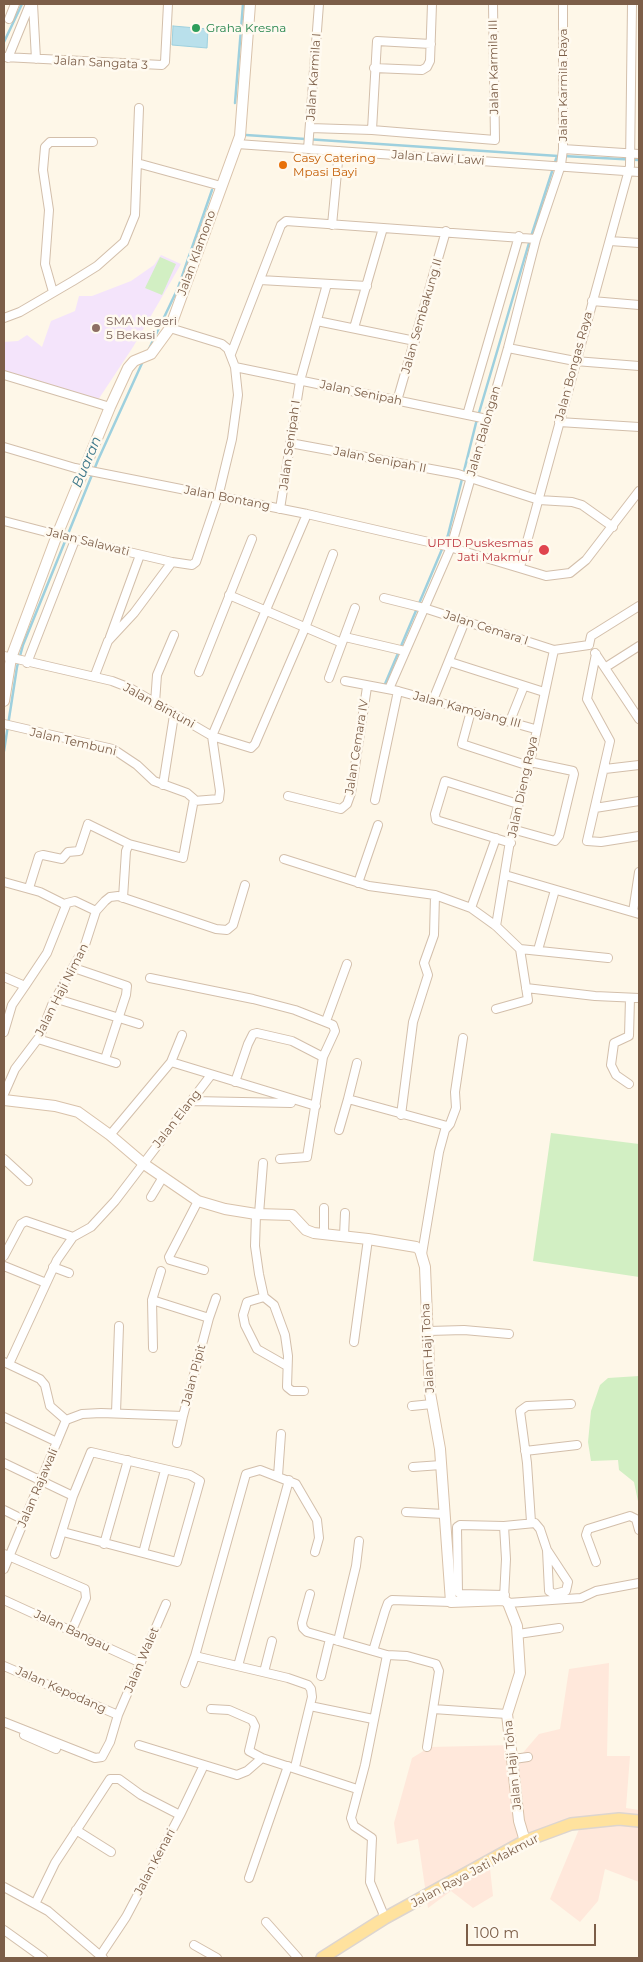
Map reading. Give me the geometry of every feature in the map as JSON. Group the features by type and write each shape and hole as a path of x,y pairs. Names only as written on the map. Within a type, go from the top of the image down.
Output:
{"main road":[{"name":"Jalan Raya Jati Makmur","path":"322,1958 385,1918 525,1841 571,1824 619,1819 639,1821"}],"street":[{"path":"9,19 15,4"},
{"path":"5,59 31,4"},
{"path":"31,4 36,59"},
{"name":"Jalan Sangata 3","path":"5,59 162,65 165,62 168,4"},
{"name":"Jalan Klamono","path":"4,701 16,659 60,536 110,407 128,368 159,345 170,328 237,144 241,125 250,4"},
{"name":"Jalan Karmila I","path":"309,139 319,4"},
{"path":"374,68 422,70 430,61 432,4"},
{"name":"Jalan Karmila III","path":"372,130 495,140 493,4"},
{"name":"Jalan Karmila Raya","path":"561,159 563,4"},
{"name":"Jalan Bongas Raya","path":"520,567 575,361 632,161 632,4"},
{"path":"309,139 372,130 377,41 431,44"},
{"path":"4,318 20,312 97,266 124,242 130,231 134,215 139,108"},
{"name":"Jalan Lawi Lawi","path":"237,144 309,139 339,151 548,165 561,159 632,161 639,172"},
{"path":"53,292 45,264 49,210 43,170 45,147 50,142 93,142"},
{"path":"332,225 339,151"},
{"path":"561,159 632,161"},
{"name":"Jalan Balongan","path":"389,689 402,650 446,546 484,419 508,348 535,238 561,159"},
{"path":"137,163 221,186"},
{"path":"231,354 281,225 286,221 535,238"},
{"path":"354,328 383,228"},
{"name":"Jalan Sembakung II","path":"397,401 446,232"},
{"path":"468,415 521,236"},
{"path":"610,241 639,243"},
{"path":"260,280 367,286"},
{"name":"Jalan Senipah I","path":"280,509 300,381 327,284"},
{"path":"592,301 639,304"},
{"path":"317,321 415,341"},
{"path":"170,328 222,344 231,354 235,367 238,395 232,439 218,497"},
{"path":"508,348 575,361 639,366"},
{"name":"Jalan Senipah","path":"235,367 484,419"},
{"path":"4,375 110,407"},
{"path":"559,422 639,427"},
{"name":"Jalan Senipah II","path":"290,444 458,474 539,500 582,505 613,527"},
{"name":"Jalan Bontang","path":"4,447 98,473 307,514 446,546 546,576 570,573 586,560 639,491"},
{"name":"Jalan Salawati","path":"4,521 74,540 192,565 196,562 218,497"},
{"path":"29,888 39,856 62,859 68,852 79,851 88,824 129,844 183,858 192,798 218,800 220,796 212,736 307,514"},
{"path":"199,672 252,539"},
{"path":"16,659 74,540"},
{"path":"305,628 333,554"},
{"path":"95,676 140,555"},
{"path":"108,641 134,613 172,562"},
{"path":"229,595 305,628 344,640 402,650"},
{"name":"Jalan Cemara I","path":"384,598 420,607 554,650 589,645"},
{"path":"639,606 591,636 589,645 606,667 639,719"},
{"path":"329,678 355,608"},
{"path":"433,700 465,621"},
{"name":"Jalan Bintuni","path":"16,659 95,676 130,688 212,736 248,749 253,747 305,628"},
{"path":"155,702 157,675 174,635"},
{"path":"606,667 639,648"},
{"name":"Jalan Dieng Raya","path":"496,926 512,829 530,764 535,729 554,650"},
{"path":"596,654 587,699 610,741 587,841 601,842 639,836"},
{"path":"450,662 544,692"},
{"name":"Jalan Kamojang III","path":"345,681 367,687 398,691 535,729"},
{"path":"510,722 524,686"},
{"name":"Jalan Cemara IV","path":"288,796 340,809 347,804 351,793 367,687"},
{"path":"375,800 398,691"},
{"path":"471,711 462,744 530,764 573,771 559,836 555,841 512,829"},
{"path":"163,785 174,715"},
{"name":"Jalan Tembuni","path":"8,725 113,749 137,765 154,781 192,798"},
{"path":"605,769 639,765"},
{"path":"511,843 436,820 435,814 444,783 447,781 518,804"},
{"path":"595,808 639,800"},
{"path":"358,883 378,825"},
{"path":"471,908 496,838"},
{"path":"123,898 126,851 129,844"},
{"path":"284,859 358,883 435,895 471,908 496,926 520,949 528,1000 496,1009"},
{"path":"505,875 636,913 639,872"},
{"path":"4,882 29,888 66,905"},
{"path":"4,1032 12,1005 47,953 66,905 75,901 96,911 110,897 118,896 216,929 227,930 233,925 245,885"},
{"path":"538,950 555,890"},
{"path":"400,1114 413,1022 428,975 424,964 434,935 435,895"},
{"name":"Jalan Haji Niman","path":"4,1094 15,1069 38,1039 74,968 84,948 96,911"},
{"path":"520,949 608,958"},
{"path":"326,1021 347,964"},
{"path":"74,968 124,984 127,989 105,1059"},
{"path":"4,977 25,986"},
{"path":"150,978 253,999 326,1021 333,1025 334,1031 324,1057 307,1157 303,1160 280,1159"},
{"path":"526,988 595,996 639,998"},
{"path":"629,1084 616,1075 611,1065 614,1043 629,1036 630,998"},
{"path":"57,999 139,1024"},
{"path":"236,1082 253,1034 257,1033 292,1041 324,1057"},
{"path":"110,1135 171,1062 182,1035"},
{"path":"422,1254 439,1152 447,1126 450,1124 456,1108 455,1088 463,1038"},
{"path":"38,1039 116,1063"},
{"path":"171,1062 316,1106"},
{"path":"339,1130 357,1063"},
{"name":"Jalan Elang","path":"73,1237 101,1217 193,1101 211,1075"},
{"path":"4,1100 55,1106 78,1112 110,1135 144,1164 198,1201 225,1209 258,1214 292,1214 306,1230 416,1247 422,1254"},
{"path":"348,1100 447,1126"},
{"path":"193,1101 301,1103"},
{"path":"4,1159 28,1180"},
{"path":"263,1163 255,1246 264,1297 274,1305 285,1335 289,1389 304,1391"},
{"path":"151,1197 163,1177"},
{"path":"198,1201 169,1257 170,1260 204,1270"},
{"path":"324,1208 324,1234"},
{"path":"344,1236 345,1213"},
{"path":"4,1256 21,1224 26,1221 73,1237 54,1267 6,1363 40,1379 45,1385 50,1406 66,1420"},
{"path":"354,1342 368,1239"},
{"name":"Jalan Haji Toha","path":"422,1254 429,1332 428,1369 441,1465 451,1602"},
{"path":"4,1266 46,1283"},
{"path":"54,1267 69,1273"},
{"path":"153,1348 152,1300 161,1272"},
{"path":"264,1297 247,1302 243,1315 244,1325 257,1349 287,1366"},
{"name":"Jalan Pipit","path":"66,1420 82,1414 116,1413 183,1416 216,1298"},
{"path":"152,1300 209,1318"},
{"path":"116,1413 119,1326"},
{"path":"429,1332 464,1330 509,1334"},
{"path":"412,1406 432,1404"},
{"path":"531,1522 525,1451 519,1414 523,1408 571,1404"},
{"path":"177,1443 183,1416"},
{"path":"4,1417 57,1442"},
{"name":"Jalan Rajawali","path":"4,1569 6,1556 42,1482 66,1420"},
{"path":"278,1476 281,1434"},
{"path":"525,1451 577,1445"},
{"path":"55,1554 73,1496 91,1452 200,1480 179,1560 176,1562 63,1532"},
{"path":"104,1544 128,1460"},
{"path":"4,1463 73,1496"},
{"path":"413,1467 441,1465"},
{"path":"143,1553 165,1470"},
{"path":"185,1683 195,1656 246,1474 260,1470 296,1484 317,1520 319,1538 315,1552"},
{"path":"238,1666 289,1480"},
{"path":"4,1510 24,1520"},
{"path":"406,1512 444,1514"},
{"path":"596,1562 586,1535 588,1529 630,1516 636,1519 639,1530"},
{"path":"506,1599 460,1594 458,1592 456,1531 460,1525 504,1526 535,1523 540,1529 547,1550 568,1582 566,1591 554,1594 549,1590 547,1550"},
{"path":"504,1526 506,1599"},
{"path":"321,1676 356,1566 359,1541"},
{"path":"6,1556 85,1589 86,1598 72,1630"},
{"path":"373,1651 388,1603 398,1600 451,1602 581,1598 596,1591 639,1583"},
{"path":"310,1594 302,1623 303,1628 307,1632 388,1655 425,1659 437,1665 439,1671 427,1747"},
{"name":"Jalan Haji Toha","path":"506,1599 518,1634 520,1673 507,1714 514,1759 519,1821 525,1841"},
{"name":"Jalan Bangau","path":"4,1600 141,1663"},
{"name":"Jalan Walet","path":"118,1715 166,1604"},
{"path":"518,1634 559,1628"},
{"path":"264,1672 272,1641"},
{"path":"385,1918 370,1882 372,1838 351,1823 388,1655"},
{"path":"195,1656 264,1672 308,1685 311,1689 310,1706 291,1766 249,1878"},
{"name":"Jalan Kepodang","path":"4,1666 118,1715"},
{"path":"310,1706 373,1719"},
{"path":"211,1709 229,1710 252,1720 255,1726 249,1751 262,1758 357,1789"},
{"path":"433,1709 507,1714"},
{"path":"4,1722 99,1758 104,1754 110,1742 118,1715"},
{"path":"4,1726 56,1749"},
{"path":"139,1745 204,1765 242,1774 262,1758"},
{"path":"514,1759 528,1758"},
{"name":"Jalan Kenari","path":"101,1957 126,1917 204,1765"},
{"path":"35,1904 55,1863 110,1779 119,1780 142,1795 180,1815"},
{"path":"76,1830 111,1852"},
{"path":"4,1887 48,1911 101,1957"},
{"path":"266,1922 298,1958"},
{"path":"4,1930 43,1958"},
{"path":"194,1945 217,1958"}],"shaded area":[{"name":"SMA Negeri 5 Bekasi","path":"161,255 181,264 133,347 98,400 4,373 4,342 18,341 27,335 42,347 51,321 75,311 79,296 92,296 131,281 154,265"},
{"path":"609,1663 607,1756 630,1756 626,1808 639,1810 639,1882 605,1869 598,1901 580,1922 550,1899 580,1827 552,1835 490,1868 493,1896 473,1908 451,1891 428,1908 418,1839 397,1844 394,1823 412,1758 430,1747 513,1745 515,1762 539,1734 560,1729 569,1669"}],"green space":[{"path":"160,257 176,264 162,295 145,288"},
{"path":"551,1133 639,1144 639,1277 533,1261"},
{"path":"639,1376 639,1506 634,1482 619,1470 618,1460 591,1461 588,1442 591,1411 600,1385 608,1378"}],"water":[{"path":"173,26 208,29 207,48 172,45"}],"waterway":[{"path":"4,42 22,4"},
{"name":"Buaran","path":"235,103 243,4"},
{"path":"246,135 558,156"},
{"path":"385,684 448,535 476,423 529,243 557,156"},
{"path":"563,156 639,160"},
{"name":"Buaran","path":"149,349 178,288 212,190"},
{"name":"Buaran","path":"4,751 17,667 23,645 98,460 143,361"}],"place":[{"name":"Graha Kresna","path":"196,28"},
{"name":"Casy Catering Mpasi Bayi","path":"283,165"},
{"name":"SMA Negeri 5 Bekasi","path":"96,328"},
{"name":"UPTD Puskesmas Jati Makmur","path":"544,550"}]}
